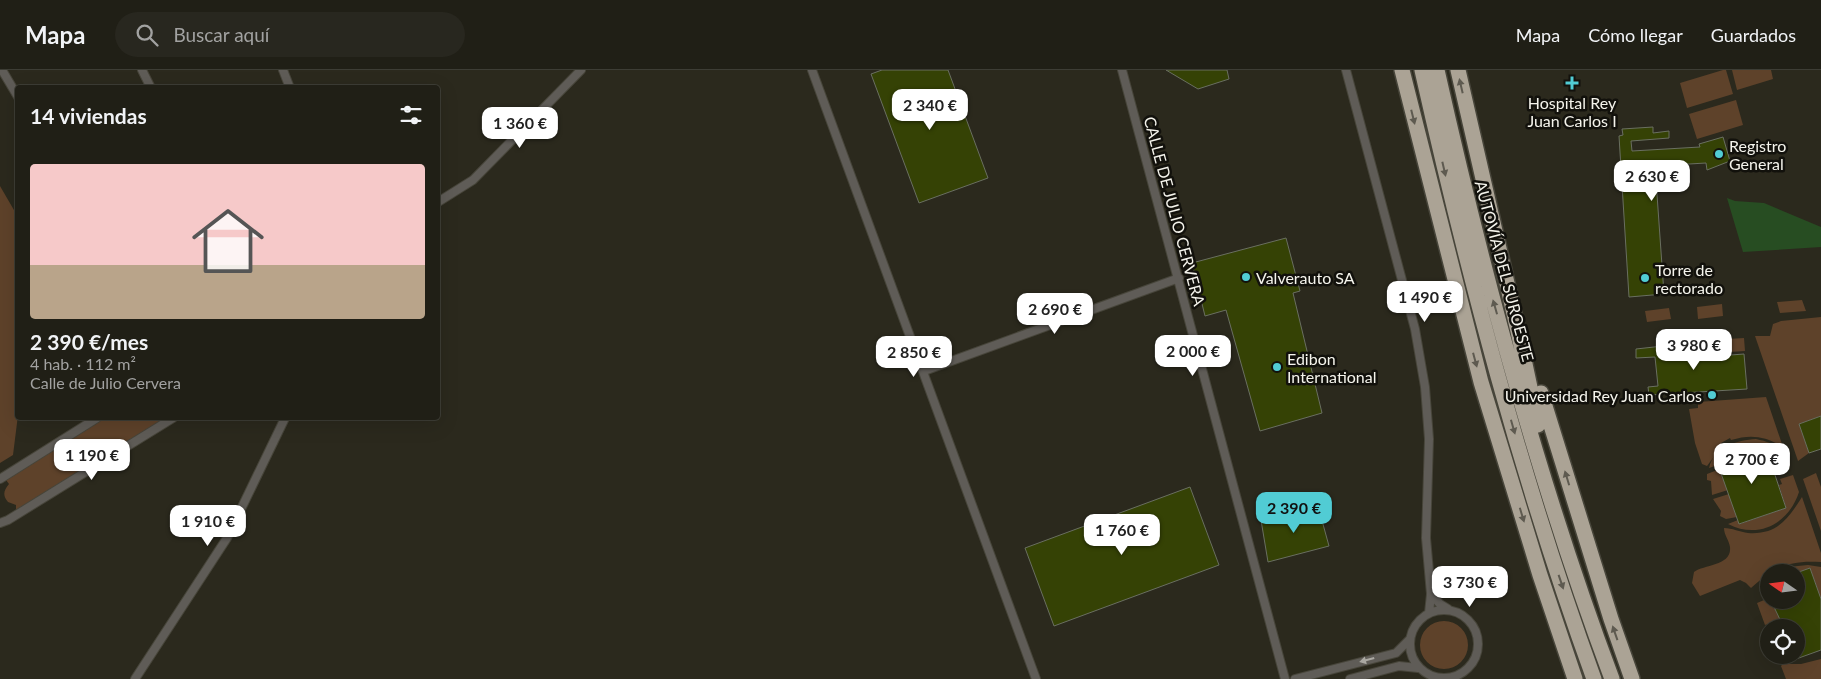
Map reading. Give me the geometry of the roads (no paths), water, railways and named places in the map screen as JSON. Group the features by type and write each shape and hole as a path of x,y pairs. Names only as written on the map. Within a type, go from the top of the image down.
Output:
{"highway":[{"path":"1402,70 1481,382 1540,575 1575,679"},
{"name":"AUTOVÍA DEL SUROESTE","path":"1422,70 1445,175 1513,428 1543,528 1594,679"},
{"name":"AUTOVÍA DEL SUROESTE","path":"1437,70 1492,297 1529,426 1612,679"},
{"path":"1458,70 1544,452 1593,611 1597,638"},
{"path":"1500,253 1518,308 1549,422 1610,619 1632,679"}],"street":[{"path":"2,70 15,92"},
{"path":"142,70 149,85"},
{"path":"283,70 289,85"},
{"path":"440,201 473,180 581,70"},
{"path":"812,70 1036,679"},
{"name":"CALLE DE JULIO CERVERA","path":"1122,70 1285,679"},
{"path":"1346,70 1415,329 1425,387 1429,438 1426,538 1431,594 1429,613"},
{"path":"924,371 1178,278"},
{"path":"0,479 94,420"},
{"path":"0,523 8,520 170,420"},
{"path":"134,679 227,538 284,420"},
{"path":"1350,679 1399,666 1418,668 1438,678 1460,677 1474,660 1477,650 1474,630 1460,614 1440,604 1431,594"},
{"path":"1418,668 1411,654 1410,639 1413,629 1429,613 1439,610 1450,610"},
{"path":"1296,679 1396,653 1410,639"}],"place":[{"name":"Hospital Rey Juan Carlos I","path":"1572,83"},
{"name":"Registro General","path":"1719,154"},
{"name":"Valverauto SA","path":"1246,277"},
{"name":"Torre de rectorado","path":"1645,278"},
{"name":"Edibon International","path":"1277,367"},
{"name":"Universidad Rey Juan Carlos","path":"1712,395"}]}
